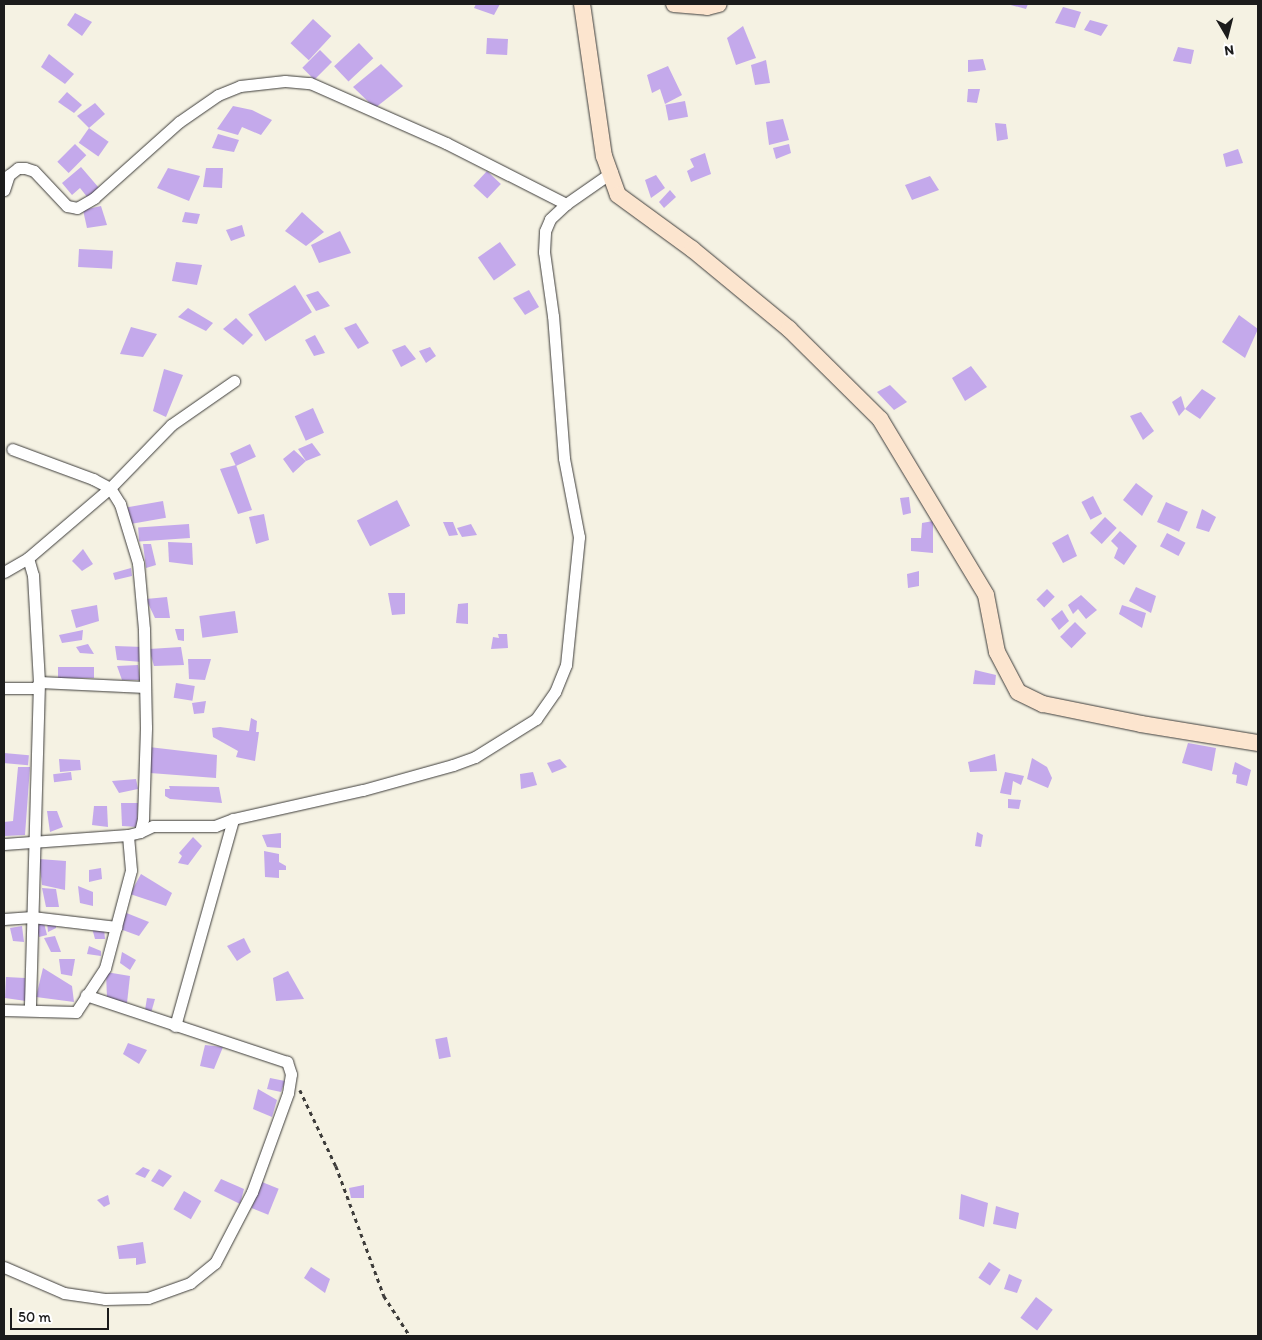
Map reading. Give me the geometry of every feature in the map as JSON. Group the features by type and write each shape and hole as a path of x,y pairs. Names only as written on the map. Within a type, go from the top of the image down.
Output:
{"street":[{"path":"582,4 604,156 612,172 618,195 692,248 790,329 880,419 986,595 997,652 1018,692 1043,704 1258,743"},
{"path":"680,5 719,4"},
{"path":"4,190 9,175 18,168 25,168 34,171 67,206 78,208 94,198 179,122 218,95 240,86 285,81 310,83 446,143 566,204"},
{"path":"4,844 128,835 153,826 215,826 233,819 363,790 475,757 536,719 556,692 566,665 579,537 564,458 553,316 544,252 550,219 566,204 612,172"},
{"path":"4,572 28,558 110,488 171,425 234,381"},
{"path":"12,449 66,468 110,488 120,504 138,563 146,727 140,832"},
{"path":"28,558 33,575 39,682 32,843 30,1010"},
{"path":"39,682 145,687"},
{"path":"4,688 36,688 39,682"},
{"path":"174,1026 233,819"},
{"path":"4,1010 76,1012 105,968 131,870 128,835"},
{"path":"4,919 32,917 116,927"},
{"path":"4,1267 64,1293 105,1299 148,1298 190,1283 215,1263 252,1192 288,1092 291,1074 286,1062 86,995"}],"path":[{"path":"291,1074 336,1166 384,1296 410,1336"}],"building":[{"path":"476,4 500,4 494,15 474,8"},
{"path":"1007,4 1028,4 1026,9"},
{"path":"1063,7 1081,12 1075,28 1055,23"},
{"path":"75,13 92,22 82,36 67,25"},
{"path":"313,19 331,36 309,60 290,43"},
{"path":"1090,20 1108,25 1101,36 1084,30"},
{"path":"743,26 756,58 736,65 727,38"},
{"path":"487,38 508,39 507,55 486,54"},
{"path":"359,43 373,58 348,82 334,66"},
{"path":"1178,47 1194,50 1191,64 1173,61"},
{"path":"320,50 332,62 314,80 302,68"},
{"path":"49,54 74,74 65,84 41,67"},
{"path":"983,59 986,70 968,72 968,60"},
{"path":"766,60 770,83 755,85 751,65"},
{"path":"381,64 403,86 375,108 353,87"},
{"path":"668,66 682,95 665,104 660,89 652,93 647,75"},
{"path":"968,89 980,89 977,103 967,102"},
{"path":"67,92 82,105 74,113 58,102"},
{"path":"685,101 688,117 668,121 665,105"},
{"path":"95,103 105,114 89,128 77,116"},
{"path":"233,106 252,110 272,120 261,135 242,127 238,135 217,129"},
{"path":"783,119 789,140 769,145 766,122"},
{"path":"995,123 1006,124 1008,139 997,141"},
{"path":"89,128 109,142 98,157 79,143"},
{"path":"218,134 239,140 234,152 212,148"},
{"path":"75,144 86,155 69,173 57,162"},
{"path":"789,144 791,153 776,159 773,148"},
{"path":"1238,149 1243,163 1226,167 1223,154"},
{"path":"705,153 711,174 691,182 687,171 694,167 690,159"},
{"path":"81,167 99,188 88,198 80,188 72,195 62,183"},
{"path":"168,168 200,176 189,201 157,188"},
{"path":"206,168 223,168 222,188 203,187"},
{"path":"487,171 501,184 487,199 473,186"},
{"path":"656,175 665,188 651,198 645,180"},
{"path":"930,176 939,190 912,200 905,185"},
{"path":"670,190 676,197 664,208 659,202"},
{"path":"101,206 107,225 87,228 83,210"},
{"path":"185,212 200,214 197,224 182,222"},
{"path":"302,212 324,232 306,246 285,231"},
{"path":"242,225 245,236 231,241 226,230"},
{"path":"340,231 351,253 319,263 311,245"},
{"path":"500,242 516,265 494,280 478,257"},
{"path":"79,249 113,251 112,269 78,267"},
{"path":"176,262 202,265 197,285 172,281"},
{"path":"295,285 312,312 265,341 248,314"},
{"path":"529,290 539,307 525,315 513,298"},
{"path":"318,291 330,306 316,311 306,295"},
{"path":"188,308 213,323 206,331 178,317"},
{"path":"1239,315 1258,329 1245,358 1222,342"},
{"path":"236,318 253,335 243,345 223,329"},
{"path":"356,323 369,343 358,349 344,328"},
{"path":"131,327 157,334 143,357 120,354"},
{"path":"315,335 325,353 314,356 305,340"},
{"path":"405,345 416,359 401,367 392,350"},
{"path":"430,347 436,356 426,363 419,351"},
{"path":"971,366 987,387 965,401 952,378"},
{"path":"164,369 183,375 166,417 153,411"},
{"path":"890,385 907,402 894,410 877,392"},
{"path":"1202,389 1216,398 1200,419 1185,409"},
{"path":"1181,396 1185,409 1179,416 1172,402"},
{"path":"313,408 324,433 306,441 295,416"},
{"path":"1141,412 1154,431 1143,440 1130,416"},
{"path":"312,443 321,455 306,461 298,449"},
{"path":"250,444 256,457 236,466 230,453"},
{"path":"294,450 306,461 293,473 283,459"},
{"path":"236,465 252,510 238,514 220,469"},
{"path":"1136,483 1153,496 1142,516 1123,500"},
{"path":"1093,496 1102,514 1090,520 1081,502"},
{"path":"909,497 911,513 903,515 900,498"},
{"path":"397,500 410,526 370,546 357,520"},
{"path":"163,501 166,518 130,524 128,507"},
{"path":"1166,502 1188,512 1179,532 1157,522"},
{"path":"1202,509 1216,517 1209,532 1196,528"},
{"path":"264,514 269,540 256,544 249,517"},
{"path":"1105,517 1117,528 1102,544 1090,533"},
{"path":"933,521 933,553 911,551 911,538 921,538 922,523"},
{"path":"443,522 453,522 458,535 449,536"},
{"path":"189,524 190,538 139,542 138,528"},
{"path":"471,524 477,535 462,537 457,528"},
{"path":"1120,531 1137,546 1124,565 1114,558 1118,548 1111,541"},
{"path":"1167,533 1186,543 1178,556 1160,546"},
{"path":"1068,534 1077,556 1063,563 1052,543"},
{"path":"168,542 192,543 193,565 169,562"},
{"path":"143,544 151,544 156,565 146,568"},
{"path":"83,549 93,564 82,571 72,561"},
{"path":"131,568 132,576 115,580 113,573"},
{"path":"919,571 919,586 908,588 907,574"},
{"path":"1136,587 1156,596 1151,613 1129,601"},
{"path":"1047,589 1055,597 1044,607 1036,600"},
{"path":"388,593 405,593 405,614 392,615"},
{"path":"1081,595 1097,610 1086,619 1078,609 1073,614 1068,605"},
{"path":"167,597 170,618 155,618 146,599"},
{"path":"468,603 468,624 456,623 458,604"},
{"path":"97,605 99,621 76,628 71,610"},
{"path":"1122,605 1146,613 1142,628 1119,614"},
{"path":"1062,610 1069,621 1059,630 1051,619"},
{"path":"235,611 238,633 202,638 199,616"},
{"path":"1075,622 1086,633 1071,648 1060,637"},
{"path":"175,629 184,629 184,641 178,640"},
{"path":"83,630 82,640 62,643 59,635"},
{"path":"498,634 507,634 508,648 491,649 493,637 499,638"},
{"path":"88,644 94,654 80,653 76,647"},
{"path":"115,646 143,647 142,662 117,660"},
{"path":"181,647 184,665 154,666 149,649"},
{"path":"188,659 211,659 205,680 189,679"},
{"path":"138,665 140,680 122,680 117,666"},
{"path":"58,667 94,667 94,678 58,678"},
{"path":"975,670 996,675 995,685 973,684"},
{"path":"176,683 195,686 192,701 174,698"},
{"path":"206,701 204,713 194,714 192,703"},
{"path":"251,718 257,721 256,732 259,732 255,761 236,757 238,751 213,737 212,728 220,727 249,731"},
{"path":"1188,743 1216,748 1212,771 1182,763"},
{"path":"149,747 217,755 216,778 150,773"},
{"path":"4,753 29,755 28,765 4,763"},
{"path":"995,754 997,771 970,772 968,762"},
{"path":"1032,758 1047,767 1052,778 1048,788 1027,779"},
{"path":"59,759 80,760 81,770 60,772"},
{"path":"560,759 567,767 552,773 547,763"},
{"path":"1235,762 1251,770 1247,786 1236,783 1237,775 1232,774"},
{"path":"18,767 30,767 25,835 4,836 4,822 13,821"},
{"path":"71,772 72,780 54,782 53,774"},
{"path":"533,772 537,785 521,789 520,774"},
{"path":"1005,772 1024,776 1021,785 1013,781 1011,795 1000,793"},
{"path":"136,779 138,789 119,793 112,781"},
{"path":"169,786 219,787 222,803 170,799 165,796 165,789 170,789"},
{"path":"1008,799 1021,800 1019,809 1008,808"},
{"path":"121,803 138,803 137,827 122,826"},
{"path":"94,806 107,806 108,827 92,825"},
{"path":"47,811 57,811 63,827 50,832"},
{"path":"977,832 983,835 981,847 975,846"},
{"path":"281,833 281,848 267,847 262,835"},
{"path":"193,837 202,846 188,865 178,863 182,856 179,853"},
{"path":"264,851 279,854 279,862 286,866 286,870 279,870 279,878 265,877"},
{"path":"39,859 66,861 65,890 42,885"},
{"path":"101,868 102,879 89,882 89,870"},
{"path":"141,874 172,893 166,906 130,894"},
{"path":"78,886 93,892 93,906 80,903"},
{"path":"42,888 56,889 59,907 46,907"},
{"path":"124,912 149,922 139,936 120,929"},
{"path":"47,922 56,922 56,928 48,932"},
{"path":"36,923 44,923 47,935 39,937"},
{"path":"22,926 24,942 13,941 10,928"},
{"path":"92,928 104,929 105,939 95,939"},
{"path":"55,936 61,952 51,952 44,938"},
{"path":"244,938 251,952 237,961 227,946"},
{"path":"89,946 101,951 101,956 87,954"},
{"path":"122,952 136,960 130,970 120,963"},
{"path":"59,959 75,959 72,976 61,974"},
{"path":"43,968 72,986 74,1002 36,997"},
{"path":"288,971 304,999 276,1001 273,978"},
{"path":"106,972 130,976 127,1003 107,998"},
{"path":"6,977 25,978 26,1001 5,998"},
{"path":"147,998 155,999 151,1013 145,1010"},
{"path":"447,1037 451,1057 439,1059 435,1039"},
{"path":"128,1043 147,1050 139,1064 123,1054"},
{"path":"205,1045 223,1047 214,1069 200,1066"},
{"path":"270,1078 285,1081 281,1092 267,1089"},
{"path":"258,1089 277,1100 272,1117 253,1109"},
{"path":"143,1167 150,1170 145,1178 135,1174"},
{"path":"159,1169 172,1176 163,1187 151,1181"},
{"path":"221,1179 244,1189 240,1204 214,1191"},
{"path":"262,1182 279,1189 268,1215 252,1208"},
{"path":"364,1185 364,1198 351,1198 349,1188"},
{"path":"184,1191 201,1201 191,1219 174,1209"},
{"path":"961,1194 988,1203 984,1227 959,1219"},
{"path":"108,1195 110,1204 104,1207 97,1200"},
{"path":"996,1206 1019,1213 1016,1229 993,1224"},
{"path":"143,1242 146,1263 136,1265 136,1258 119,1259 117,1246"},
{"path":"989,1262 1001,1270 990,1286 978,1278"},
{"path":"311,1267 330,1279 325,1293 304,1278"},
{"path":"1009,1274 1022,1280 1017,1293 1004,1289"},
{"path":"1036,1297 1053,1310 1037,1330 1020,1318"}]}
